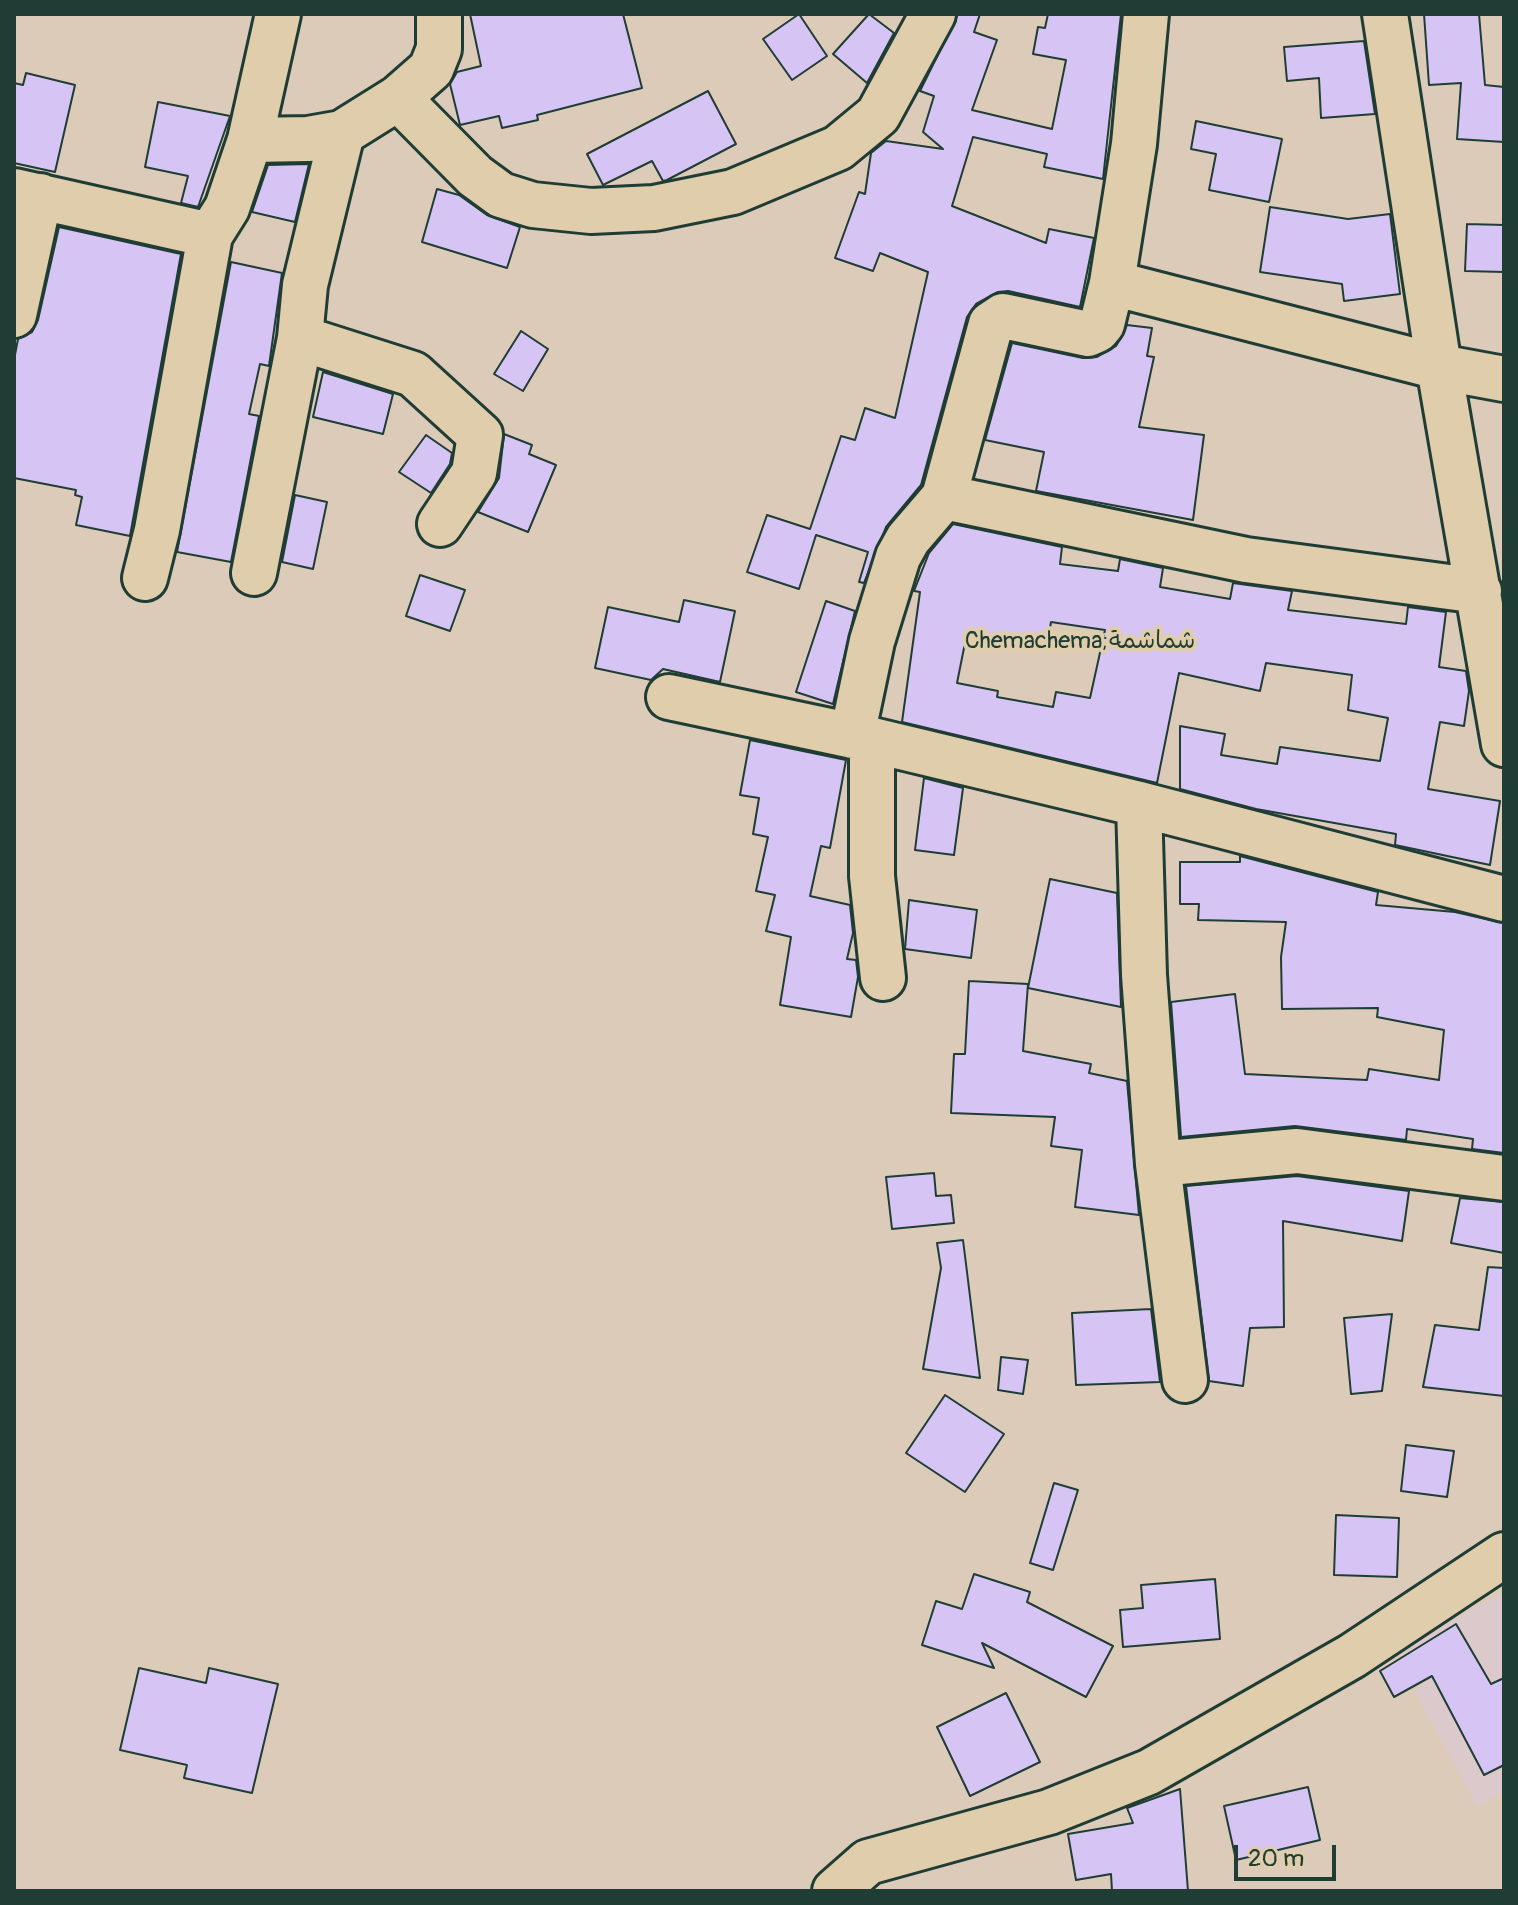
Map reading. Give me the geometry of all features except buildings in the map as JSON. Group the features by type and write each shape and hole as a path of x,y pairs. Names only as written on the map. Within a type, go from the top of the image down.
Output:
{"street":[{"path":"145,578 157,530 210,235 227,208 250,140 278,14"},
{"path":"250,140 308,139 342,133 398,98 431,69 439,49 439,14"},
{"path":"398,98 475,176 501,195 533,205 591,211 654,208 733,192 838,148 878,115 933,14"},
{"path":"883,978 862,738 872,641 898,557 908,539 944,497 995,319 1003,316 1088,334 1102,324 1112,283 1134,144 1146,14"},
{"path":"1385,14 1439,367 1488,607 1504,744"},
{"path":"254,573 300,338 305,285 342,133"},
{"path":"14,315 27,194 210,235"},
{"path":"1112,283 1439,367 1504,379"},
{"path":"300,338 413,374 480,435 482,444 474,473 440,524"},
{"path":"944,497 1488,607"},
{"path":"669,697 862,738 1139,804 1504,899"},
{"path":"1139,804 1144,975 1158,1164 1185,1380"},
{"path":"1158,1164 1297,1151 1504,1178"},
{"path":"835,1891 868,1862 1049,1812 1149,1772 1352,1656 1504,1555"}],"shaded area":[{"path":"1504,1592 1504,1792 1477,1806 1414,1689 1424,1683 1407,1653 1398,1657 1395,1652"}],"district":[{"name":"Chemachema;شماشمة","path":"1080,642"}]}
